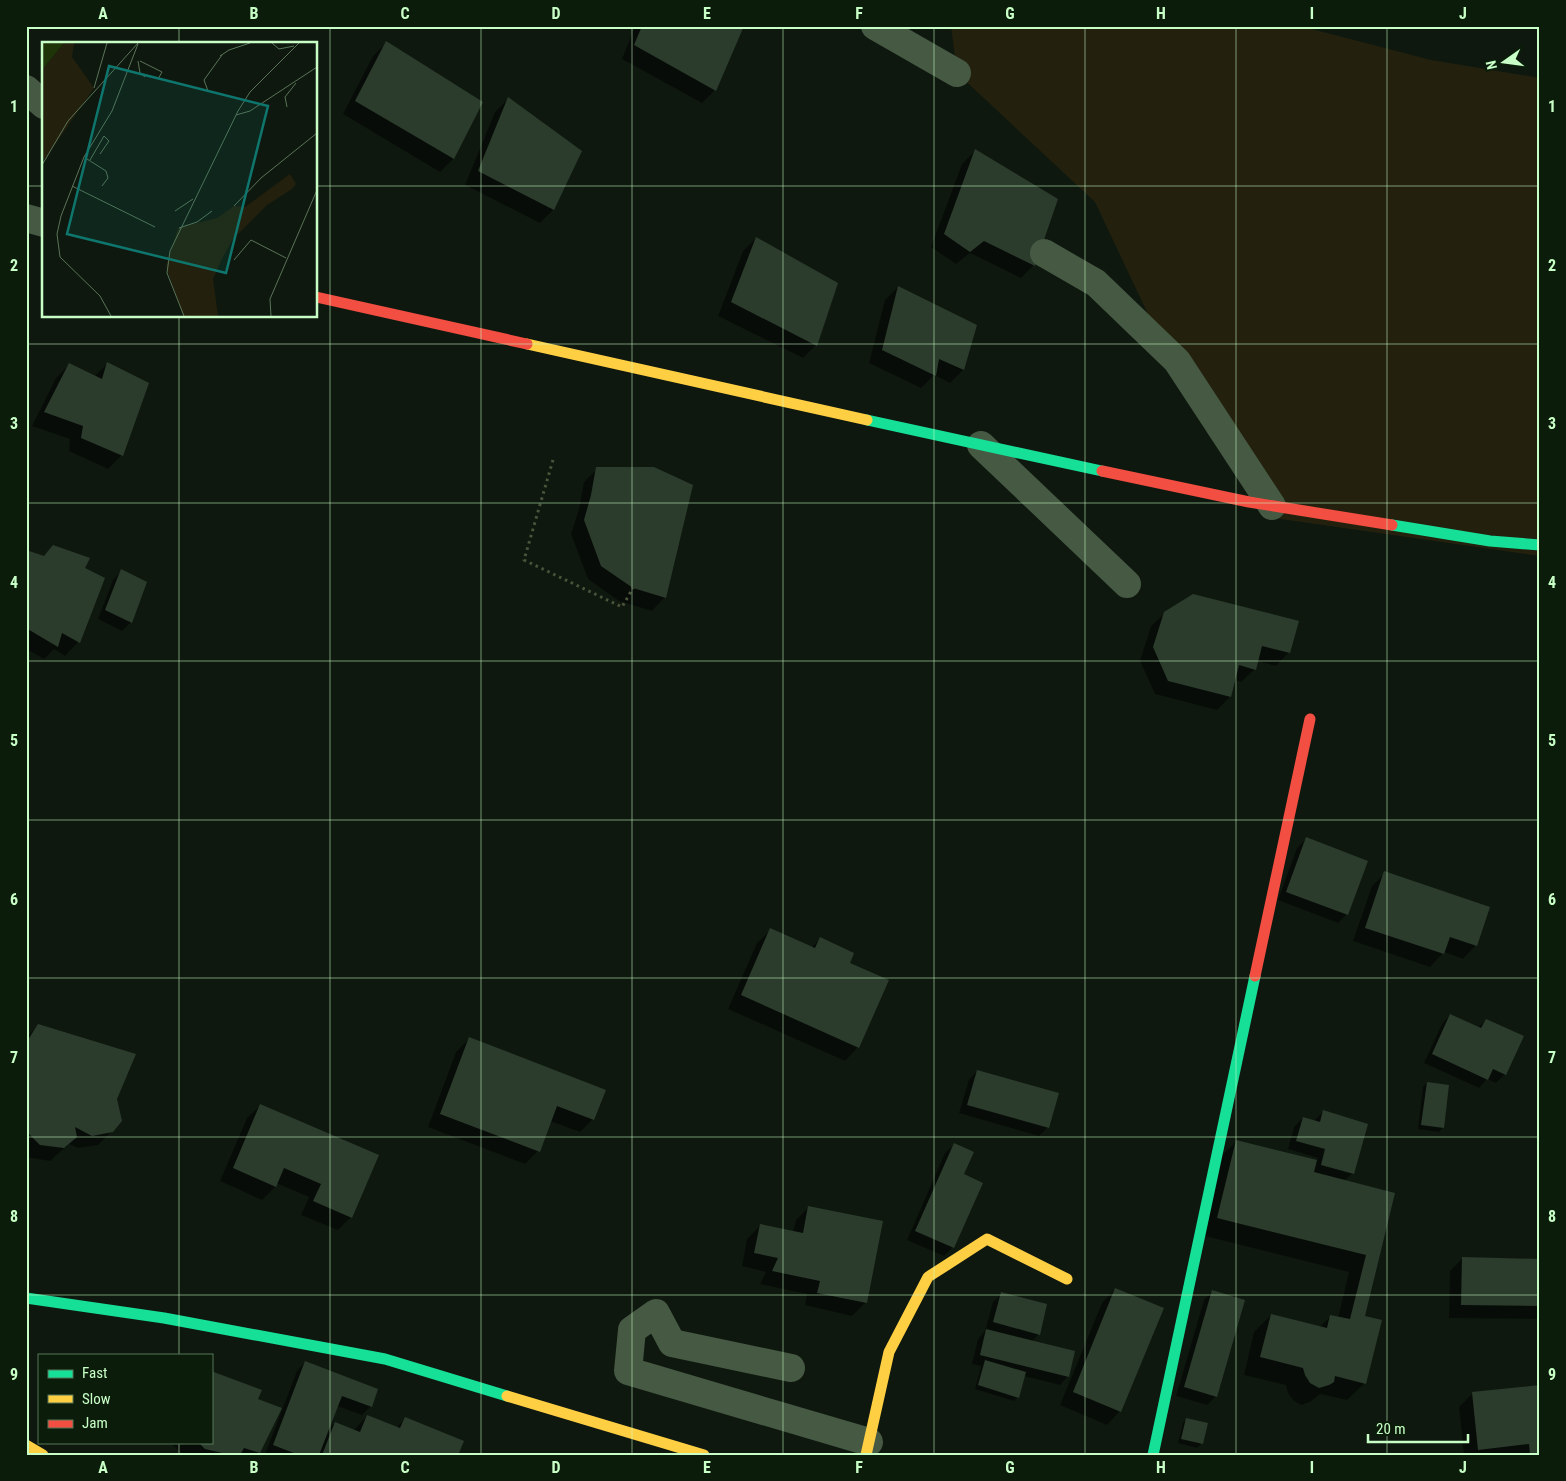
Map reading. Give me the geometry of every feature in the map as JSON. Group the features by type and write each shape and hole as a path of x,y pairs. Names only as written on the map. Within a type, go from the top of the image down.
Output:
{"main road":[{"path":"318,297 981,445 1272,506 1490,541 1540,544"},
{"path":"1153,1455 1310,720"},
{"path":"868,1449 889,1352 928,1277 987,1239 1067,1279"},
{"path":"26,1298 164,1318 384,1359 704,1455"},
{"path":"26,1445 43,1455"}],"street":[{"path":"875,26 957,73"},
{"path":"26,89 42,103"},
{"path":"26,218 42,223"},
{"path":"1044,253 1096,283 1177,361 1272,506"},
{"path":"981,445 1127,584"},
{"path":"791,1368 672,1343 656,1313 632,1330 628,1371 868,1449"}],"path":[{"path":"553,460 524,560 622,607 633,588"}],"shaded area":[{"path":"951,26 1300,26 1431,60 1540,78 1540,556 1274,518 1164,348 1095,202 957,73"}],"building":[{"path":"642,26 744,26 716,91 634,45"},
{"path":"386,41 483,102 454,159 355,101"},
{"path":"508,97 582,151 554,210 478,171"},
{"path":"975,149 1058,199 1035,266 984,241 970,252 944,234"},
{"path":"756,237 838,283 817,346 731,302"},
{"path":"898,286 977,325 964,370 939,359 936,376 882,350"},
{"path":"107,362 149,383 123,456 81,438 83,426 44,412 69,363 102,379"},
{"path":"596,467 654,467 693,485 666,598 633,588 601,566 584,520"},
{"path":"53,545 90,558 85,568 105,578 80,643 62,633 58,647 26,628 26,550 44,556"},
{"path":"121,569 147,582 132,623 105,610"},
{"path":"1193,594 1299,621 1290,653 1262,646 1256,670 1239,665 1231,697 1168,681 1153,647 1164,612"},
{"path":"1306,837 1368,861 1348,915 1286,892"},
{"path":"1384,871 1490,907 1477,946 1450,937 1444,954 1365,928"},
{"path":"770,928 815,948 820,937 854,953 850,963 889,980 859,1048 741,995"},
{"path":"1450,1014 1481,1028 1486,1019 1524,1036 1506,1075 1493,1069 1488,1080 1432,1054"},
{"path":"38,1024 136,1054 117,1099 122,1121 113,1132 92,1136 75,1127 77,1137 64,1148 40,1145 26,1131 26,1043"},
{"path":"469,1037 606,1090 594,1120 557,1106 540,1152 440,1114"},
{"path":"977,1070 1059,1093 1049,1128 967,1105"},
{"path":"1427,1082 1449,1085 1444,1128 1421,1125"},
{"path":"260,1104 379,1155 352,1218 313,1201 321,1184 284,1168 276,1187 233,1168"},
{"path":"1323,1110 1368,1124 1354,1174 1321,1165 1325,1149 1296,1141 1303,1117 1320,1122"},
{"path":"1236,1140 1317,1160 1314,1172 1395,1193 1365,1316 1382,1320 1366,1384 1335,1376 1334,1382 1319,1388 1310,1383 1303,1368 1260,1357 1271,1314 1327,1328 1330,1315 1350,1319 1366,1255 1217,1218"},
{"path":"954,1143 974,1152 964,1174 983,1183 954,1248 915,1231"},
{"path":"808,1206 883,1221 867,1303 817,1293 820,1281 772,1271 778,1258 754,1253 760,1224 803,1233"},
{"path":"1462,1257 1540,1259 1540,1306 1461,1305"},
{"path":"1115,1288 1164,1308 1121,1412 1073,1392"},
{"path":"1212,1290 1245,1300 1217,1397 1184,1387"},
{"path":"1001,1292 1047,1304 1040,1335 993,1322"},
{"path":"986,1329 1075,1351 1069,1377 980,1355"},
{"path":"985,1360 1026,1372 1019,1398 978,1385"},
{"path":"305,1361 378,1389 372,1407 342,1396 319,1455 299,1455 273,1445"},
{"path":"212,1371 262,1390 258,1399 282,1408 260,1453 244,1448 240,1455 231,1455 205,1449 200,1444 212,1444"},
{"path":"1540,1385 1540,1455 1530,1455 1529,1444 1478,1450 1472,1392"},
{"path":"367,1415 400,1428 405,1417 464,1441 459,1453 464,1455 322,1455 335,1422 360,1432"},
{"path":"1186,1418 1208,1423 1203,1444 1181,1439"}],"traffic: fast":[{"path":"867,420 1102,471"},
{"path":"1392,525 1490,541 1540,545"},
{"path":"1153,1455 1255,976"},
{"path":"26,1298 164,1318 385,1359 507,1396"}],"traffic: slow":[{"path":"527,344 867,420"},
{"path":"866,1455 889,1352 928,1277 987,1239 1067,1279"},
{"path":"507,1396 704,1455"},
{"path":"26,1445 43,1455"}],"traffic: jam":[{"path":"318,297 527,344"},
{"path":"1102,471 1249,502 1392,525"},
{"path":"1255,976 1310,719"}]}
